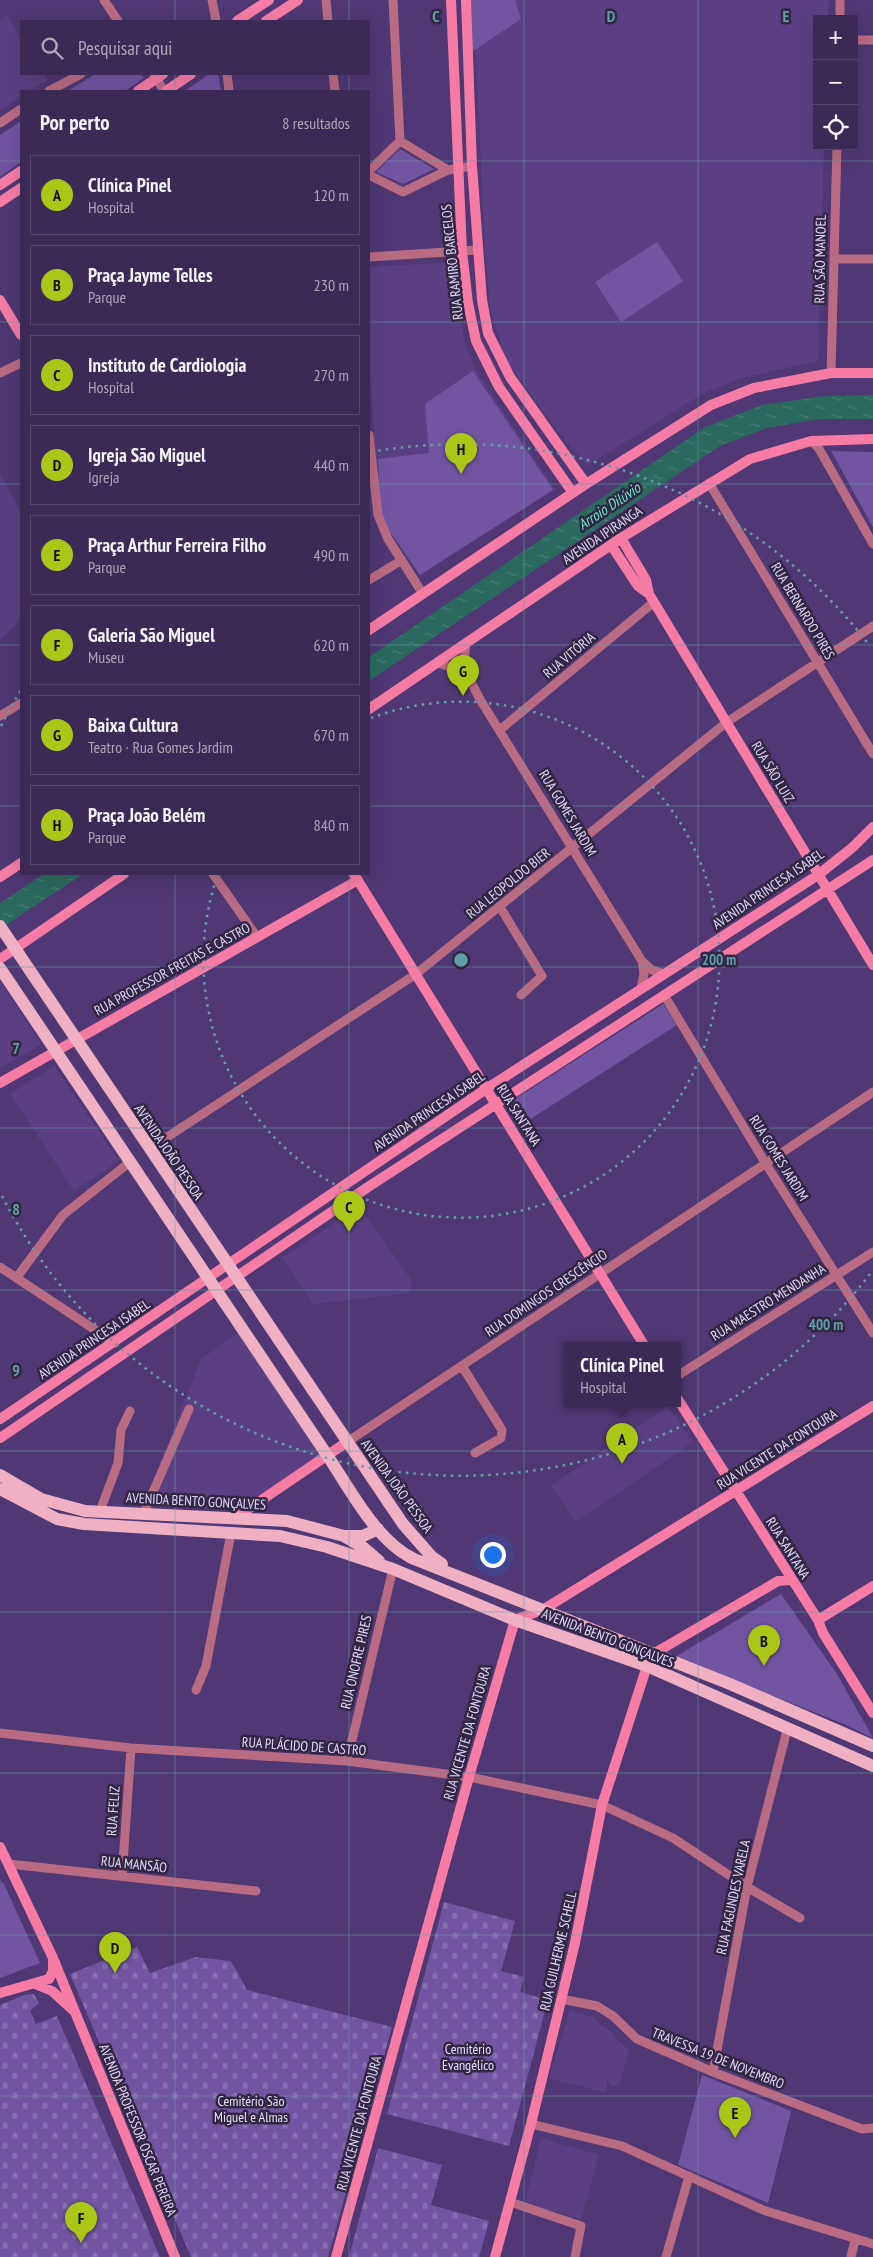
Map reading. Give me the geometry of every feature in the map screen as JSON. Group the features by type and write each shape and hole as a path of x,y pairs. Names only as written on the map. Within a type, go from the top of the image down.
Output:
{"main road":[{"path":"238,20 268,0"},
{"path":"268,20 298,0"},
{"name":"RUA RAMIRO BARCELOS","path":"451,0 453,170 468,303 476,341 498,388 573,493"},
{"name":"RUA RAMIRO BARCELOS","path":"466,0 472,166 482,300 488,333 510,377 586,484"},
{"path":"139,90 158,75"},
{"path":"167,90 189,75"},
{"path":"0,186 20,173"},
{"path":"0,202 20,189"},
{"path":"0,300 20,333"},
{"path":"370,629 586,484 711,405 754,388 831,373 873,373"},
{"name":"AVENIDA IPIRANGA","path":"370,708 621,538 750,459 811,441 873,439"},
{"name":"RUA SÃO LUIZ","path":"621,538 646,580 652,598 873,965"},
{"name":"RUA SÃO LUIZ","path":"611,545 638,586 652,598"},
{"name":"AVENIDA PRINCESA ISABEL","path":"0,1419 115,1343 226,1264 486,1089 818,875 853,847 873,827"},
{"name":"AVENIDA PRINCESA ISABEL","path":"0,1438 235,1276 495,1103 828,891 873,860"},
{"path":"0,877 20,864"},
{"path":"0,959 123,875"},
{"name":"RUA PROFESSOR FREITAS E CASTRO","path":"0,1083 54,1050 257,937 356,877"},
{"name":"RUA SANTANA","path":"356,877 642,1342"},
{"name":"AVENIDA JOÃO PESSOA","path":"3,931 403,1524 432,1557 452,1572"},
{"path":"0,968 378,1528 395,1548 405,1554 452,1572"},
{"name":"RUA SANTANA","path":"681,1404 818,1620 823,1633 873,1713"},
{"name":"RUA VICENTE DA FONTOURA","path":"336,2257 468,1777 515,1620 544,1609 873,1406"},
{"name":"RUA DOMINGOS CRESCÊNCIO","path":"235,1518 347,1442"},
{"name":"AVENIDA BENTO GONÇALVES","path":"0,1475 41,1499 63,1506 100,1511 287,1521 344,1536 364,1548 389,1568"},
{"name":"AVENIDA BENTO GONÇALVES","path":"0,1489 57,1519 84,1524 280,1536 327,1546 389,1568 515,1620 647,1666 787,1730 873,1766"},
{"path":"344,1536 363,1536 378,1528"},
{"path":"778,1581 784,1569"},
{"name":"AVENIDA BENTO GONÇALVES","path":"452,1572 873,1746"},
{"path":"654,1654 778,1581 791,1580"},
{"path":"818,1620 873,1586"},
{"name":"RUA GUILHERME SCHELL","path":"495,2257 531,2124 575,1943 602,1805 647,1666 654,1654"},
{"path":"0,1848 4,1866"},
{"name":"AVENIDA PROFESSOR OSCAR PEREIRA","path":"4,1866 20,1888 53,1958 175,2257"},
{"path":"0,1993 43,1981 52,1975 53,1958"},
{"name":"AVENIDA PROFESSOR OSCAR PEREIRA","path":"33,1984 52,1991 76,2013"}],"street":[{"path":"104,0 117,20"},
{"path":"212,0 216,20"},
{"path":"326,0 328,20"},
{"path":"370,170 400,141 393,0"},
{"path":"840,0 840,15"},
{"path":"858,40 873,40"},
{"path":"51,90 79,75"},
{"path":"158,75 165,90"},
{"path":"227,75 229,90"},
{"path":"333,75 335,90"},
{"path":"0,123 20,110"},
{"path":"400,141 453,170"},
{"name":"RUA SÃO MANOEL","path":"831,373 837,150"},
{"path":"370,176 403,192 453,170 472,166"},
{"path":"370,257 478,250"},
{"path":"834,259 873,259"},
{"path":"0,373 20,363"},
{"path":"811,441 818,447 873,544"},
{"path":"370,445 378,514 388,539 423,594"},
{"name":"RUA BERNARDO PIRES","path":"709,483 873,754"},
{"path":"370,579 402,560"},
{"name":"RUA VITÓRIA","path":"500,729 652,598"},
{"name":"RUA LEOPOLDO BIER","path":"149,1148 416,974 574,848 727,722 873,626"},
{"name":"RUA GOMES JARDIM","path":"466,645 464,662 469,679 642,960 652,970 664,974"},
{"name":"RUA GOMES JARDIM","path":"439,663 455,669 469,679"},
{"path":"0,716 20,704"},
{"path":"213,875 257,937"},
{"path":"500,907 542,976 521,995"},
{"path":"641,988 644,974 642,960"},
{"name":"RUA GOMES JARDIM","path":"664,995 766,1164 873,1333"},
{"name":"RUA DOMINGOS CRESCÊNCIO","path":"347,1442 873,1092"},
{"path":"17,1278 63,1215 130,1162"},
{"name":"RUA MAESTRO MENDANHA","path":"681,1373 873,1252"},
{"path":"0,1267 115,1343"},
{"path":"462,1366 502,1430 500,1438 475,1453"},
{"path":"144,1513 189,1409"},
{"path":"100,1511 118,1463 121,1430 130,1411"},
{"path":"196,1690 206,1666 232,1533"},
{"name":"RUA ONOFRE PIRES","path":"347,1761 389,1568"},
{"name":"RUA FAGUNDES VARELA","path":"713,2072 747,1887 787,1730"},
{"name":"RUA PLÁCIDO DE CASTRO","path":"0,1733 130,1748 347,1761 468,1777 602,1805 673,1838 747,1887 800,1918"},
{"name":"RUA FELIZ","path":"122,1877 130,1748"},
{"name":"RUA MANSÃO","path":"4,1866 256,1891"},
{"name":"TRAVESSA 19 DE NOVEMBRO","path":"561,1999 596,2006 613,2016 637,2039 713,2072 862,2129 873,2128"},
{"path":"531,2124 622,2146 763,2210 873,2244"},
{"path":"666,2257 688,2176"},
{"path":"510,2202 582,2226 575,2257"},
{"path":"851,2257 855,2240"}],"shaded area":[{"path":"473,0 829,0 828,15 813,15 813,150 824,150 818,361 749,376 707,391 587,466 549,420 507,361 490,309 485,248"},
{"path":"7,15 20,36 20,75 44,75 47,80 31,90 20,90 20,97 0,111 0,20"},
{"path":"454,262 455,284 465,344 475,369 555,489 516,514 494,514 494,524 420,576 379,517 370,371 370,267"},
{"path":"0,474 20,511 20,620 0,640"},
{"path":"0,980 41,1044 0,1068"},
{"path":"54,1066 119,1161 74,1191 10,1094"},
{"path":"359,1206 412,1281 410,1293 313,1304 282,1258"},
{"path":"240,1332 322,1454 235,1510 143,1506 201,1359"},
{"path":"667,1407 669,1407 693,1442 576,1522 551,1486"},
{"path":"570,2011 595,2018 599,2024 610,2030 617,2040 629,2049 619,2087 611,2086 608,2079 605,2092 549,2078"},
{"path":"541,2138 599,2155 581,2219 525,2204"}],"green space":[{"path":"468,0 515,0 521,19 470,53"},
{"path":"93,75 141,75 144,78 126,90 70,90"},
{"path":"208,75 218,75 221,90 186,90"},
{"path":"20,122 20,163 0,177 0,135"},
{"path":"400,149 434,169 403,184 376,172"},
{"path":"657,242 683,281 621,322 595,282"},
{"path":"473,371 553,490 420,575 380,517 378,459 429,453 425,404"},
{"path":"831,451 873,452 873,527"},
{"path":"663,1004 677,1025 518,1127 504,1106"},
{"path":"781,1594 837,1674 873,1738 844,1724 675,1657"},
{"path":"0,1880 4,1884 40,1963 0,1978"},
{"name":"Cemitério Evangélico","path":"444,1902 515,1921 501,1971 524,1977 520,1992 548,2000 509,2146 387,2114"},
{"name":"Cemitério São Miguel e Almas","path":"137,1947 150,1973 196,1957 231,1961 247,1990 392,2027 328,2257 191,2257 70,1974"},
{"path":"34,1994 39,2003 30,2011 36,2024 57,2016 160,2257 0,2257 0,2005 24,1995"},
{"path":"702,2075 791,2111 768,2203 678,2165"},
{"path":"378,2148 442,2165 431,2205 489,2221 479,2257 349,2257"}],"water":[{"name":"Arroio Dilúvio","path":"873,395 873,419 819,419 767,428 720,446 370,680 370,656 705,427 762,405 824,396"},
{"path":"42,875 81,875 0,929 0,903"}],"place":[{"name":"Praça João Belém","path":"461,474"},
{"name":"Baixa Cultura","path":"463,696"},
{"name":"Instituto de Cardiologia","path":"349,1232"},
{"name":"Clínica Pinel","path":"622,1464"},
{"name":"Praça Jayme Telles","path":"764,1666"},
{"name":"Igreja São Miguel","path":"115,1973"},
{"name":"Praça Arthur Ferreira Filho","path":"735,2138"},
{"name":"Galeria São Miguel","path":"81,2243"}]}
